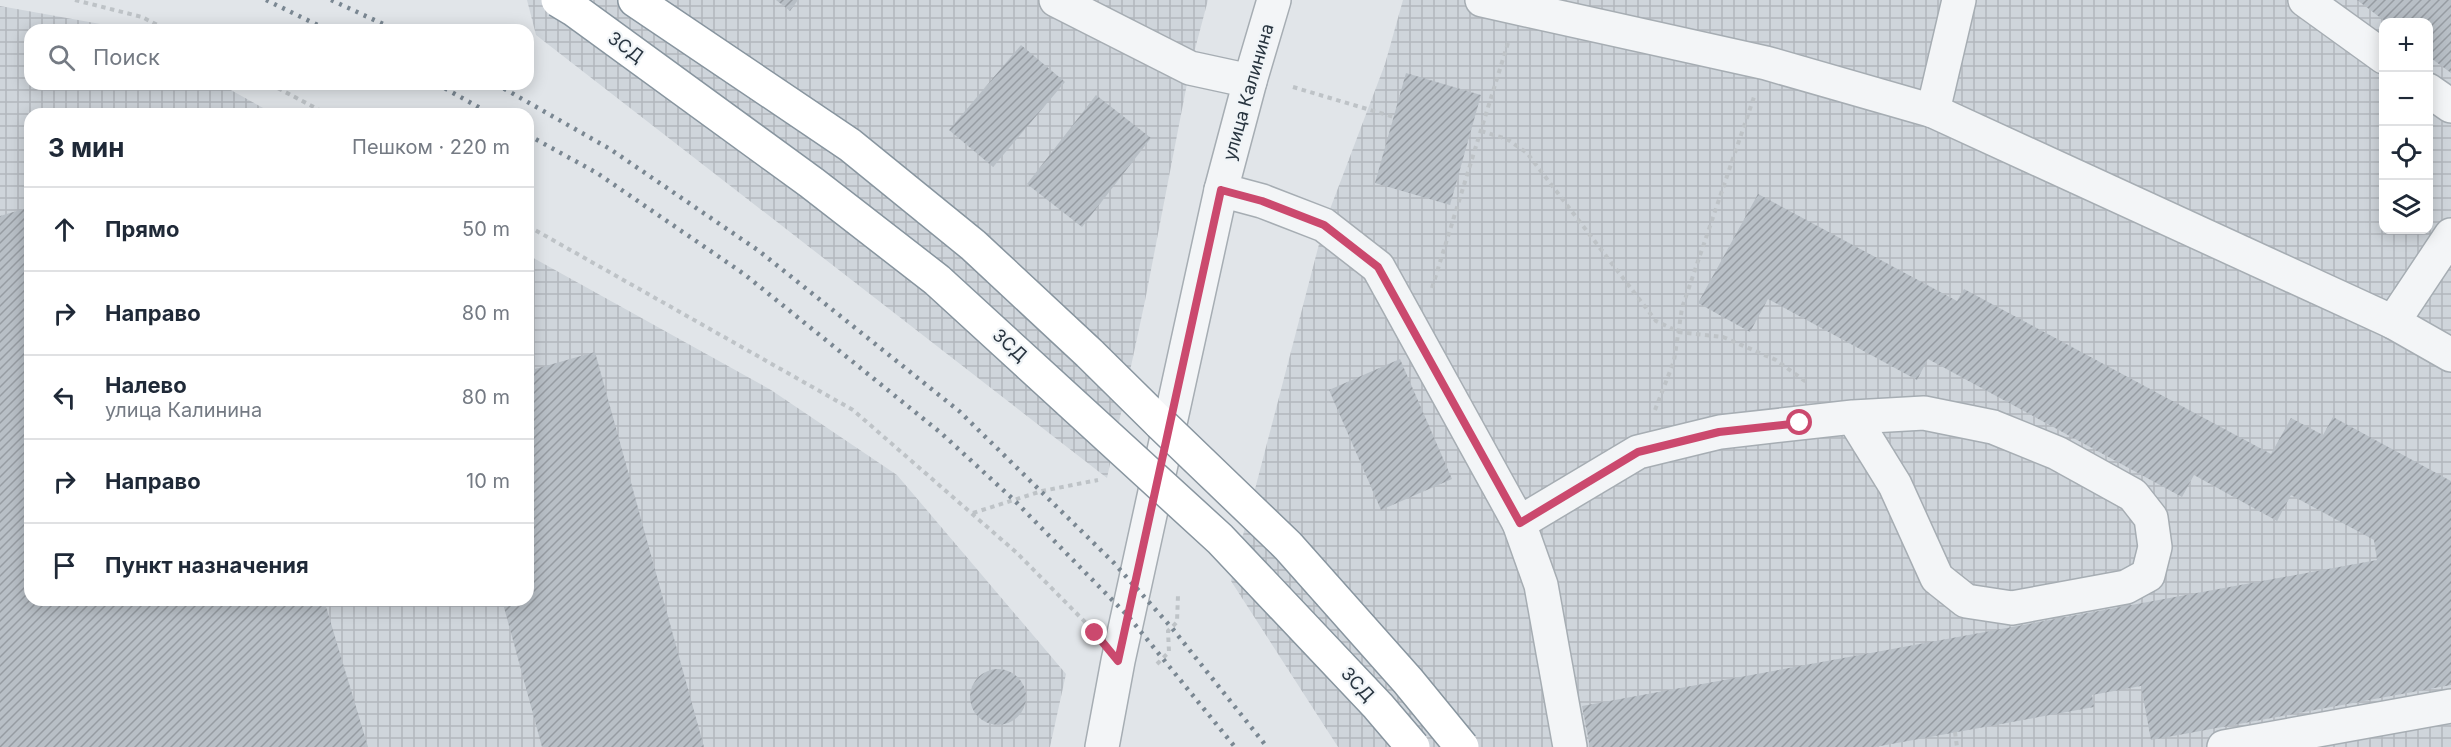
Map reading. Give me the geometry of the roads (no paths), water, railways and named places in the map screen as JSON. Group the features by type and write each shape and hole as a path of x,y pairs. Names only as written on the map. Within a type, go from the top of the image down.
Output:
{"highway":[{"name":"ЗСД","path":"558,0 812,183 937,280 1220,539 1378,706 1413,747"},
{"path":"635,0 850,145 973,245 1089,353 1288,546 1408,681 1462,747"}],"street":[{"path":"1056,0 1190,68 1250,81"},
{"name":"улица Калинина","path":"1102,747 1118,661 1221,190 1274,0"},
{"path":"1482,0 1519,9 1578,10 1933,111 2393,322 2451,355"},
{"path":"1933,111 1959,0"},
{"path":"2305,0 2379,53"},
{"path":"2433,93 2451,106"},
{"path":"1221,190 1262,201 1324,225 1378,267 1520,523 1541,585 1570,747"},
{"path":"2393,322 2451,235"},
{"path":"1520,523 1638,452 1719,432 1852,417 1924,413 1993,427 2057,453 2133,495 2151,518 2155,547 2148,576 2126,588 2012,608 1966,601 1937,578 1895,485 1852,417"},
{"path":"2224,747 2451,706"}],"railway":[{"path":"266,0 316,24"},
{"path":"331,0 383,24"},
{"path":"448,90 480,108"},
{"path":"507,90 610,149 759,251 959,411 1114,563 1172,628 1267,747"},
{"path":"534,138 597,173 744,274 941,433 1014,500 1128,616 1235,747"}]}
